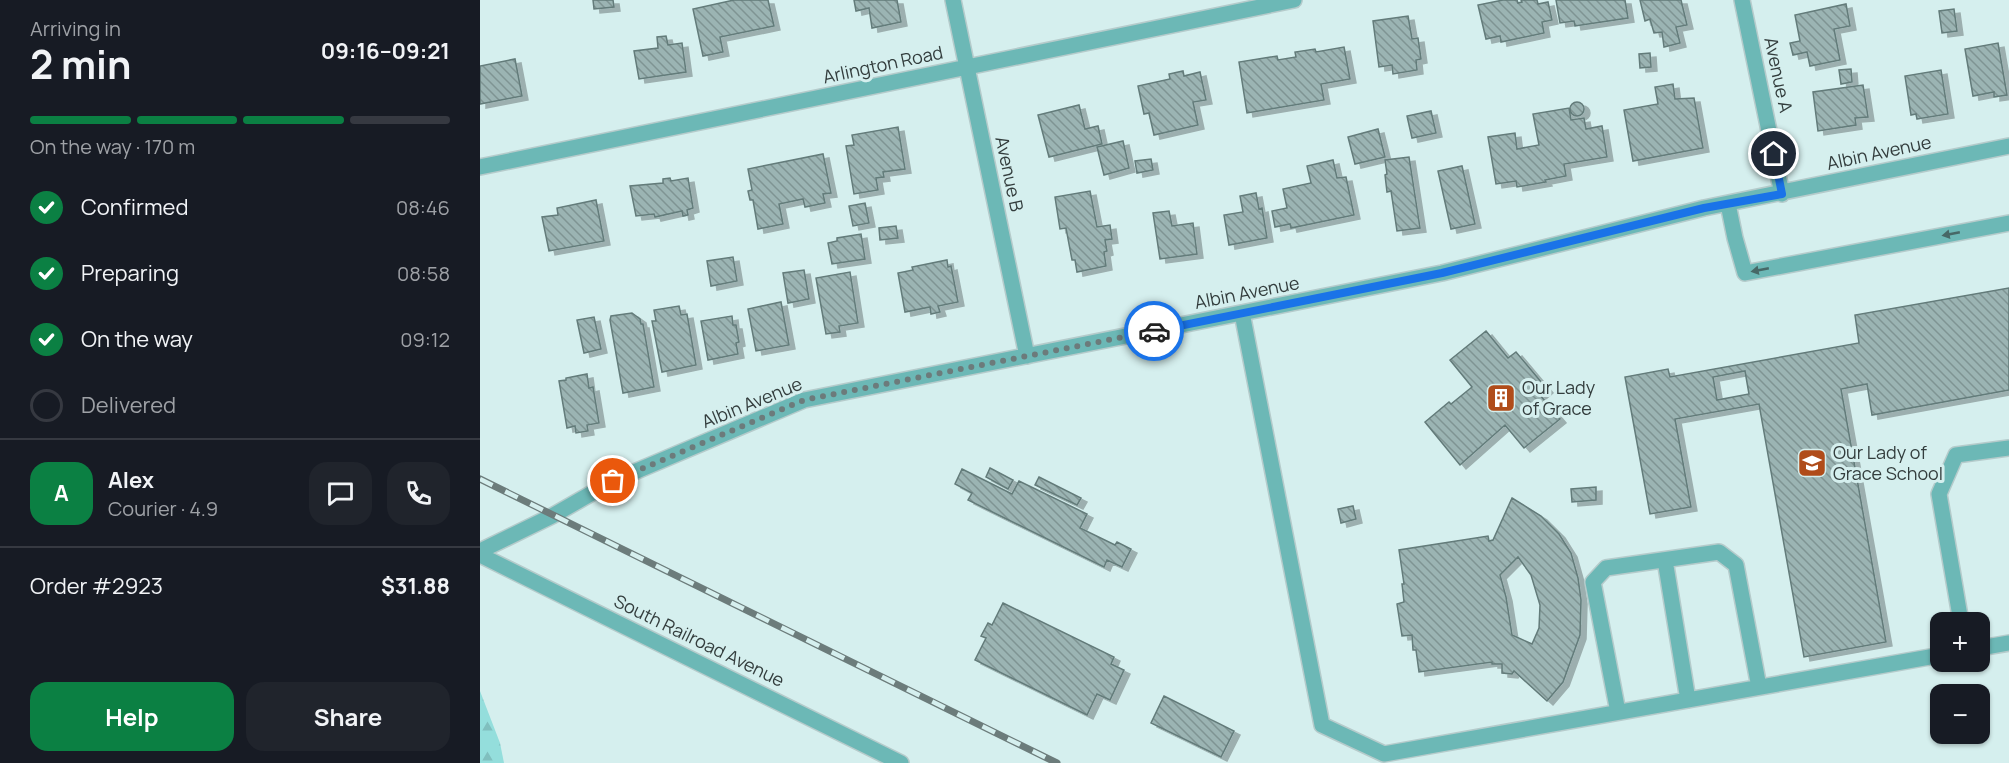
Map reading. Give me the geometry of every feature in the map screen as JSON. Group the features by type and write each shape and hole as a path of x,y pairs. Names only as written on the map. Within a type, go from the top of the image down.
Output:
{"street":[{"name":"Avenue B","path":"953,0 1027,357"},
{"name":"Arlington Road","path":"480,167 1294,0"},
{"name":"Avenue A","path":"1742,0 1782,194"},
{"name":"Albin Avenue","path":"480,553 613,481 804,400 1442,273 1728,204 2009,146"},
{"path":"1728,204 1745,273 2009,224"},
{"path":"1242,313 1322,725 1384,754 1930,657"},
{"path":"1959,612 1939,494 1956,455 2009,447"},
{"path":"1618,712 1593,582 1606,568 1719,552 1736,565 1760,687"},
{"name":"South Railroad Avenue","path":"480,553 902,763"},
{"path":"1665,560 1688,700"},
{"path":"1990,646 2009,643"}],"green space":[{"path":"480,691 500,743 504,763 480,763"}],"building":[{"path":"593,0 613,0 614,7 594,9"},
{"path":"734,0 768,0 774,26 720,37 723,52 703,56 693,9"},
{"path":"854,0 897,0 901,22 872,28 869,8 856,11"},
{"path":"1517,0 1518,3 1522,2 1521,0 1537,0 1538,4 1548,2 1552,20 1542,22 1544,33 1501,42 1500,36 1486,39 1478,5"},
{"path":"1556,0 1625,0 1628,18 1575,26 1574,21 1560,23"},
{"path":"1640,0 1681,0 1687,25 1676,27 1680,43 1664,47 1662,32 1654,33 1650,19 1645,21"},
{"path":"1846,4 1850,26 1834,29 1840,60 1810,66 1807,52 1793,55 1790,43 1800,41 1795,15"},
{"path":"1954,9 1957,31 1942,33 1939,11"},
{"path":"1408,16 1412,39 1418,38 1421,59 1416,60 1417,70 1393,74 1392,65 1379,67 1373,21"},
{"path":"666,36 668,45 682,43 686,72 639,79 634,51 658,48 657,37"},
{"path":"1998,43 2007,95 1994,97 1994,92 1973,96 1965,49"},
{"path":"1344,47 1350,79 1321,84 1324,100 1247,113 1239,62 1277,56 1278,60 1296,57 1295,52 1315,49 1316,52"},
{"path":"1650,53 1651,67 1640,68 1639,54"},
{"path":"515,59 522,96 480,104 480,66"},
{"path":"1851,69 1852,82 1841,84 1839,70"},
{"path":"1941,70 1948,114 1917,119 1916,114 1911,115 1905,76"},
{"path":"1183,71 1184,76 1200,72 1206,100 1193,102 1198,125 1154,135 1149,113 1144,114 1138,86 1170,79 1169,74"},
{"path":"1673,84 1675,99 1694,98 1703,148 1633,161 1624,110 1658,104 1655,87"},
{"path":"1863,85 1868,117 1855,118 1856,125 1818,131 1813,92"},
{"path":"1577,102 1582,104 1584,109 1582,114 1577,116 1572,114 1570,109 1572,104"},
{"path":"1079,105 1085,129 1098,126 1102,144 1049,157 1038,115"},
{"path":"1569,108 1571,120 1584,118 1586,129 1602,126 1607,157 1564,164 1566,176 1545,180 1546,182 1517,187 1516,181 1496,184 1488,137 1515,133 1517,149 1539,145 1533,114"},
{"path":"1431,111 1436,133 1412,138 1407,116"},
{"path":"898,127 905,169 883,172 884,177 876,178 878,190 854,194 846,146 854,145 852,135"},
{"path":"1378,129 1385,157 1355,164 1348,137"},
{"path":"1123,141 1129,168 1104,175 1097,147"},
{"path":"823,154 831,193 823,194 825,203 805,207 803,199 779,204 783,224 758,229 753,200 750,200 748,191 752,190 748,169"},
{"path":"1409,157 1420,228 1397,231 1391,191 1387,192 1385,160"},
{"path":"1151,159 1153,170 1137,173 1135,161"},
{"path":"1333,160 1337,178 1346,177 1354,215 1291,228 1290,224 1275,227 1272,211 1287,208 1283,189 1311,183 1307,166"},
{"path":"1462,166 1475,224 1451,229 1438,171"},
{"path":"670,178 671,181 688,178 693,208 687,210 688,215 683,216 682,211 655,217 654,214 636,216 630,186 663,183 663,179"},
{"path":"1090,191 1097,227 1110,225 1112,239 1105,240 1106,266 1077,272 1075,260 1072,260 1066,228 1060,229 1055,197"},
{"path":"1256,193 1259,209 1262,208 1267,238 1229,245 1224,215 1243,212 1240,196"},
{"path":"596,200 604,241 549,251 542,217 558,215 557,208"},
{"path":"865,203 869,223 853,226 849,206"},
{"path":"1169,211 1172,226 1193,223 1197,254 1160,259 1153,213"},
{"path":"896,226 898,238 880,240 879,228"},
{"path":"861,234 865,259 832,264 828,243 837,241 837,238"},
{"path":"733,257 737,281 711,286 707,261"},
{"path":"947,260 948,267 951,266 958,302 938,306 940,312 931,314 930,307 905,312 898,273 913,270 912,267"},
{"path":"804,270 809,299 788,303 783,273"},
{"path":"850,272 858,323 839,326 840,332 826,334 816,278"},
{"name":"Our Lady of Grace School","path":"2009,288 2009,390 1872,415 1867,384 1841,389 1886,642 1804,657 1759,404 1675,419 1691,507 1650,514 1625,377 1668,369 1670,377 1859,343 1855,315","holes":["1745,371 1749,394 1717,400 1713,377"]},
{"path":"781,302 789,345 756,351 748,309"},
{"path":"679,306 681,315 687,314 696,365 662,372 652,321 656,321 654,310"},
{"path":"632,313 643,324 654,387 623,393 610,320 611,316"},
{"path":"732,316 739,342 736,343 738,354 708,360 701,321"},
{"path":"594,317 601,349 584,353 577,320"},
{"name":"Our Lady of Grace","path":"1486,331 1508,358 1516,352 1547,389 1540,395 1560,419 1524,448 1505,425 1460,465 1425,422 1472,387 1450,360"},
{"path":"587,374 589,388 593,387 599,423 587,425 588,431 576,433 575,426 567,428 559,381"},
{"path":"990,468 1013,480 1008,489 986,477"},
{"path":"962,469 1012,494 1019,481 1087,514 1080,528 1115,545 1117,542 1131,549 1122,567 1107,560 1104,567 968,500 972,493 955,484"},
{"path":"1039,477 1081,498 1077,505 1035,485"},
{"path":"1596,487 1596,500 1572,502 1571,489"},
{"path":"1512,498 1541,516 1559,534 1571,553 1581,600 1580,635 1563,682 1547,701 1514,671 1512,674 1502,673 1502,664 1492,664 1492,662 1419,672 1416,650 1413,650 1412,635 1402,636 1397,604 1404,602 1399,550 1488,536 1489,541 1493,540","holes":["1518,557 1531,575 1540,605 1539,628 1532,644 1512,635 1500,575"]},
{"path":"1353,506 1356,519 1341,523 1338,509"},
{"path":"1003,603 1114,657 1111,664 1124,670 1110,700 1097,694 1087,715 975,660 986,638 981,636 988,623 992,625"},
{"path":"1164,696 1234,731 1221,757 1151,723"}],"railway":[{"path":"480,479 1057,763"}],"way so far":[{"path":"613,481 804,400 1154,331"}],"place":[{"name":"Our Lady of Grace","path":"1501,398"},
{"name":"Our Lady of Grace School","path":"1812,463"}],"route":[{"path":"1154,331 1442,273 1704,208 1782,194 1774,154"}]}
